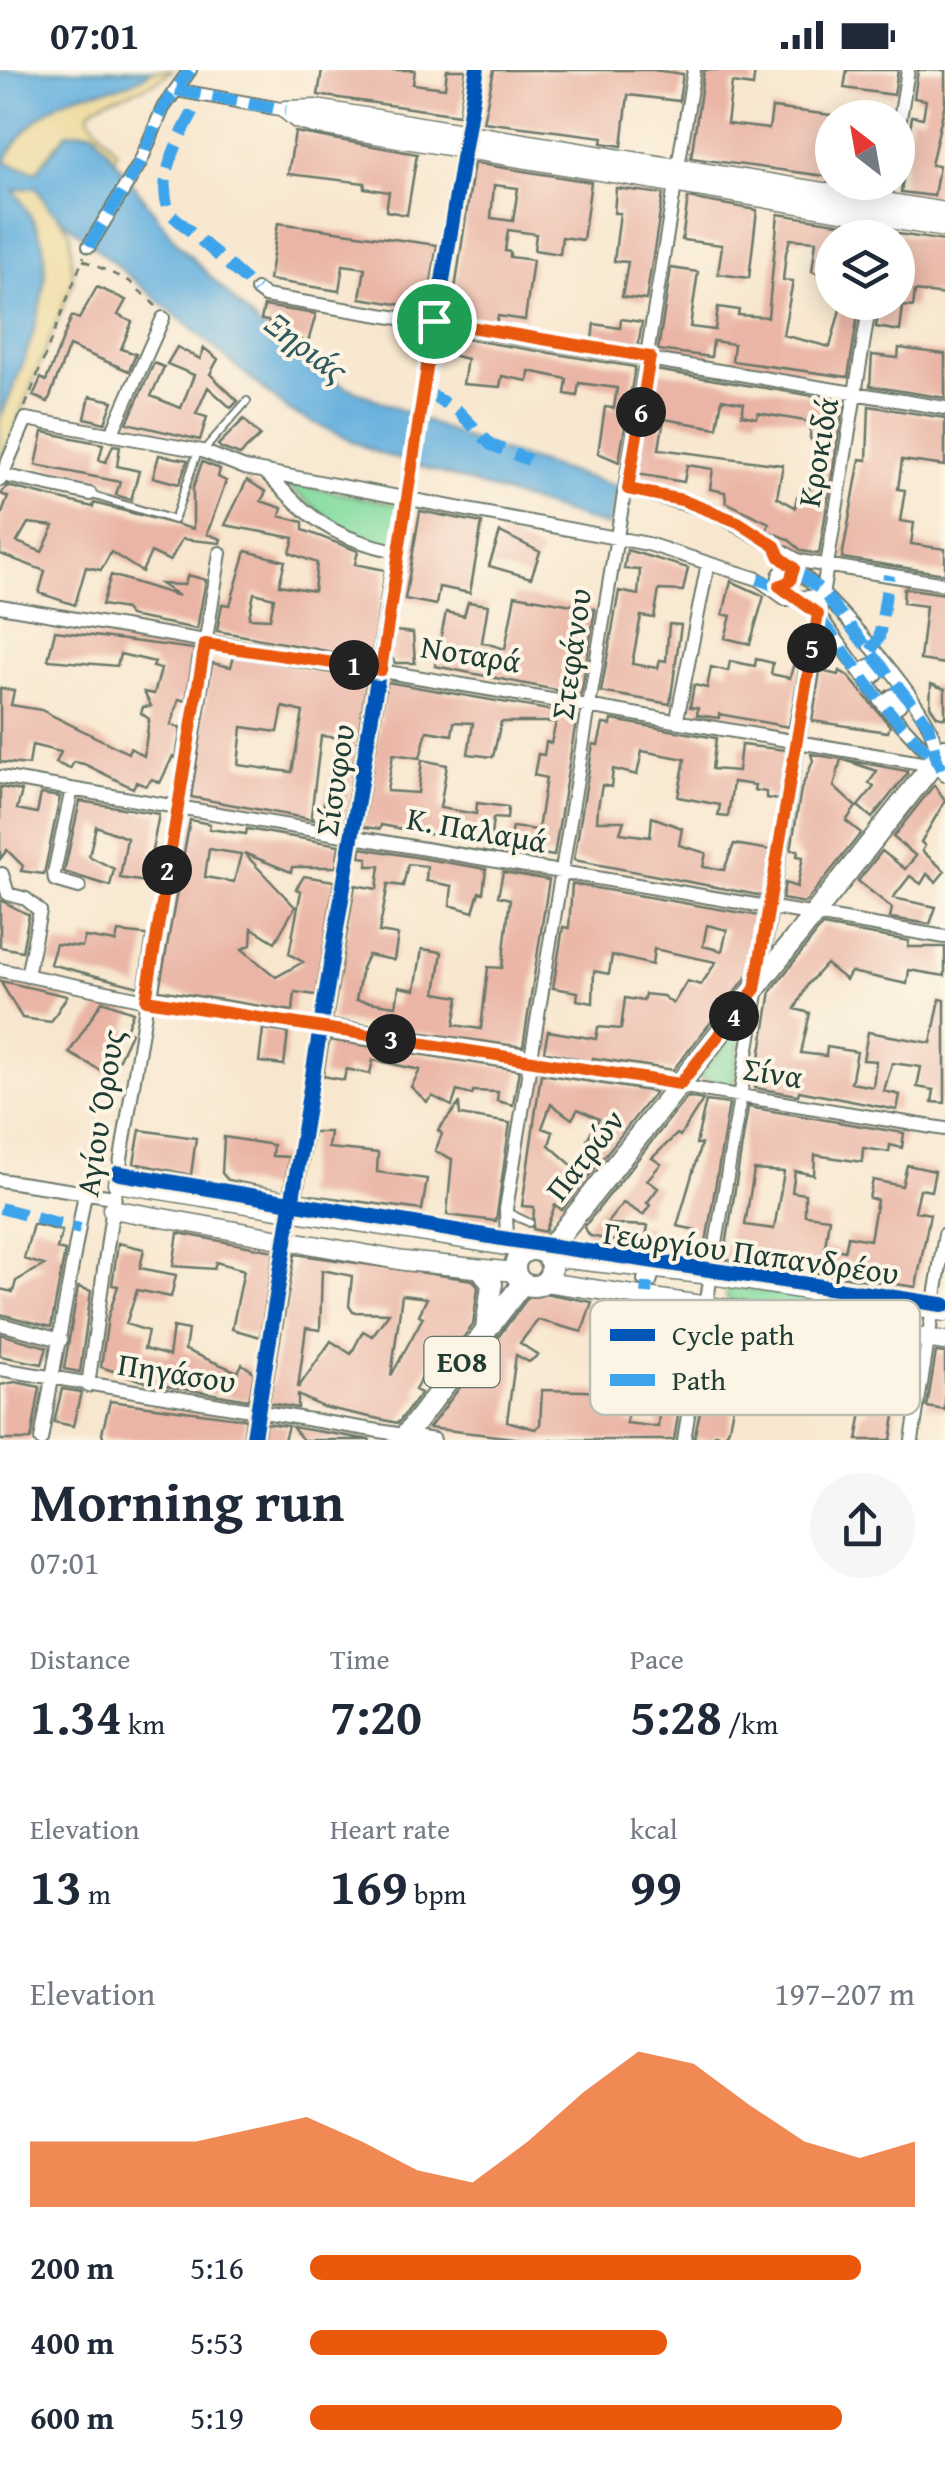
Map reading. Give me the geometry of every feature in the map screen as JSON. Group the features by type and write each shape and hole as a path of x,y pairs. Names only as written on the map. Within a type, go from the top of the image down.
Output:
{"main road":[{"name":"Πατρών","path":"541,1254 558,1228 941,762"},
{"name":"ΕΟ8","path":"404,1437 486,1330 514,1276 516,1260 541,1254"},
{"path":"514,1276 534,1287 545,1282 552,1268 541,1254"},
{"path":"483,1271 492,1284 486,1330"}],"street":[{"path":"89,246 190,70"},
{"name":"Σίσυφου","path":"253,1440 354,837 434,321 468,142 476,70"},
{"name":"Στεφάνου","path":"507,1246 506,1209 592,704 616,534 628,489 650,357 694,70"},
{"path":"903,100 908,70"},
{"path":"176,90 286,110 297,119 314,124 468,142 678,175 882,220 945,212"},
{"path":"915,224 945,228"},
{"path":"257,290 266,296 945,408"},
{"path":"111,434 163,318"},
{"name":"Κροκιδά","path":"707,1300 867,320"},
{"path":"90,494 1,478 26,419 200,451 264,472 616,534 758,579 786,599 800,600 821,593"},
{"path":"264,472 314,520 337,534 400,552"},
{"path":"628,489 713,511 799,561 945,584"},
{"path":"775,546 786,577 800,600 872,671 895,701 928,724 941,762"},
{"name":"Αγίου Όρους","path":"88,1386 146,1000 220,553"},
{"path":"677,719 708,563"},
{"path":"758,579 786,577 821,593 872,671 941,762"},
{"name":"Νοταρά","path":"0,606 205,644 941,762"},
{"name":"Κ. Παλαμά","path":"0,777 945,937"},
{"path":"72,789 54,880 79,887"},
{"path":"2,874 8,894 26,898 40,912 28,976"},
{"name":"Σίνα","path":"0,970 146,1000 945,1128"},
{"name":"Γεωργίου Παπανδρέου","path":"0,1180 85,1194 289,1212 507,1246 648,1280 696,1300"},
{"path":"42,1440 85,1194"},
{"name":"Γεωργίου Παπανδρέου","path":"115,1196 288,1241 514,1276"},
{"path":"920,1407 936,1340 945,1234"},
{"path":"507,1246 514,1276"},
{"name":"Γεωργίου Παπανδρέου","path":"545,1282 711,1274 799,1300"},
{"path":"0,1324 61,1340"},
{"name":"Πηγάσου","path":"0,1369 434,1440"},
{"name":"Κροκιδά","path":"684,1440 688,1415"},
{"path":"912,1440 918,1415"}],"lane":[{"path":"90,494 174,520 200,451 247,402"},
{"path":"506,1209 530,1224"}],"path":[{"path":"26,419 28,395 82,260 130,281 165,314 163,318"}],"green space":[{"path":"283,482 405,506 398,542 392,547 352,537"},
{"path":"742,1025 733,1087 698,1077"},
{"path":"726,1286 821,1298 821,1300 727,1300"}],"sand":[{"path":"152,70 172,70 149,85 90,110 89,117 117,152 113,162 96,133 58,142 36,172 5,162 28,129 50,109 74,96 120,86"},
{"path":"36,187 70,232 73,282 0,464 0,417 39,304 43,279 41,252 32,222 13,189"}],"water":[{"path":"0,70 152,70 129,83 74,96 50,109 18,140 5,162 36,172 67,133 93,131 178,244 259,326 342,385 479,444 618,487 607,526 373,451 289,411 50,209 36,187 14,190 41,238 44,280 34,330 0,418"}],"building":[{"path":"322,70 415,70 413,84 445,88 447,70 466,70 459,115 318,95"},
{"path":"494,70 653,70 683,74 679,101 628,95 622,146 602,143 603,137 483,122"},
{"path":"704,70 755,70 753,86 732,83 727,124 769,129 772,108 815,113 815,175 691,158"},
{"path":"847,70 898,70 894,95 844,88"},
{"path":"918,70 945,70 945,103 931,165 939,166 934,196 915,194 915,117 923,118 926,100 914,98"},
{"path":"295,132 417,154 407,215 386,211 389,192 364,188 365,183 288,174"},
{"path":"474,163 591,182 583,240 562,237 560,254 534,250 536,234 508,230 505,251 510,252 510,257 533,260 525,320 498,316 496,324 451,316","holes":["494,185 518,188 513,221 491,218"]},
{"path":"616,188 663,194 646,300 622,297 628,262 614,261 620,213 614,213"},
{"path":"688,198 757,210 749,278 718,274 722,245 682,240"},
{"path":"778,214 817,220 815,241 790,239 783,280 793,281 783,335 830,347 837,320 857,320 848,377 732,361 734,344 713,341 711,357 658,350 671,268 698,272 690,327 715,330 718,307 739,310 738,315 768,317"},
{"path":"278,223 437,245 427,309 360,298 365,268 343,265 339,291 269,280"},
{"path":"915,237 945,241 945,295 915,291"},
{"path":"97,287 126,300 118,315 132,322 121,349 136,354 129,371 69,346 48,402 33,396 41,378 46,381 72,316 79,319"},
{"path":"264,306 316,314 308,342 285,336 287,330 268,326 269,321 261,320"},
{"path":"621,319 642,322 638,347 592,340 594,324 620,328"},
{"path":"877,320 901,320 900,331 876,327"},
{"path":"447,336 635,367 619,462 598,453 605,407 614,408 617,388 579,383 577,396 565,394 567,379 529,371 528,381 502,376 500,387 463,384 467,359 452,355 453,347 446,345"},
{"path":"177,347 200,359 204,348 218,359 210,374 238,401 231,408 208,387 196,414 207,417 200,440 127,423 154,363 164,367 151,396 181,408 194,375 167,364"},
{"path":"899,348 945,354 945,398 870,386 872,355 898,358"},
{"path":"655,370 844,401 819,554 802,551 788,539 767,531 769,523 726,502 725,492 710,489 713,469 687,465 684,482 637,474","holes":["722,399 744,403 742,415 757,418 758,413 811,422 810,438 815,446 808,499 797,497 795,507 777,497 783,465 659,449 664,419 717,428"]},
{"path":"90,396 113,401 105,423 85,418"},
{"path":"869,406 945,418 945,466 902,460 898,489 905,490 900,521 914,523 911,544 945,549 945,574 842,558 860,459 867,460"},
{"path":"244,419 260,436 240,455 221,448 218,445"},
{"path":"43,432 103,444 99,460 106,462 113,445 120,446 117,466 139,471 131,500 116,495 120,482 36,465"},
{"path":"159,455 188,460 179,484 153,477"},
{"path":"202,462 220,469 218,477 226,481 207,534 221,539 220,543 182,539 170,561 151,552 142,572 111,552 101,570 86,567 75,605 39,593 45,571 0,554 0,519 8,497 1,494 7,486 93,507 94,503 193,529 193,488","holes":["28,523 54,526 42,552 17,542"]},
{"path":"247,480 266,492 261,501 282,508 280,516 303,522 303,530 358,551 355,564 385,570 371,659 217,631 222,604 230,605 246,551 285,561 279,585 314,591 317,563 290,553 294,538 225,525","holes":["254,593 274,598 270,619 249,618"]},
{"path":"420,511 482,523 470,593 439,587 436,605 405,599"},
{"path":"500,532 540,552 531,578 489,566"},
{"path":"627,550 688,568 683,591 659,590 654,618 641,616 632,664 658,668 660,660 666,661 669,624 681,625 670,704 601,692 619,591 638,595 640,570 624,569"},
{"path":"111,575 179,596 161,584 184,585 188,575 206,580 197,629 129,616 125,609 102,605"},
{"path":"731,581 764,596 750,644 725,638 731,616 723,614"},
{"path":"904,588 945,594 945,664 920,660 926,606 903,603"},
{"path":"515,595 595,609 581,695 435,666 446,612 464,616 468,602 488,605 482,642 505,649"},
{"path":"55,631 194,649 186,701 179,699 171,725 181,728 176,758 173,756 160,783 152,779 146,786 136,782 133,788 84,764 74,762 70,769 56,763 61,752 32,745 29,765 0,762 0,688 14,691 11,705 41,710 128,753 130,748 144,756 149,719 141,713 143,707 151,706 144,692 154,694 161,669 153,667 155,662 120,654 117,666 48,660"},
{"path":"395,631 413,633 415,663 395,663 391,656"},
{"path":"234,656 367,679 344,824 319,821 342,738 321,736 311,816 315,820 191,797 212,663 231,667","holes":["283,707 303,712 292,772 238,765 242,727 278,732"]},
{"path":"756,659 773,663 771,674 790,678 793,666 800,667 789,727 719,714 719,718 697,715 698,708 690,707 694,685 707,688 711,667 728,671 730,661 755,666"},
{"path":"820,671 839,675 840,671 848,676 890,726 888,732 812,721"},
{"path":"387,682 577,715 554,856 508,848 512,827 538,830 546,778 534,775 538,754 544,755 546,742 551,743 556,722 501,722 493,757 468,754 473,723 454,722 452,735 427,731 420,758 393,754 387,791 418,793 422,760 447,765 440,808 476,814 477,803 508,807 507,819 493,818 490,846 381,825 380,829 363,827"},
{"path":"931,684 945,689 945,718 937,716 930,706"},
{"path":"612,720 716,738 712,769 738,771 741,745 787,750 779,800 766,798 766,792 754,790 755,785 733,782 728,817 718,816 720,805 678,797 685,759 642,751 637,775 613,769 611,787 602,785 598,807 597,821 624,821 620,833 650,837 652,817 682,828 679,845 706,853 703,867 724,870 734,844 770,850 763,896 574,860 593,744 598,745 603,724 611,725"},
{"path":"811,754 841,759 834,787 856,807 846,821 861,833 805,903 782,899 785,883 797,887 803,857 797,856 798,850 791,850 801,789 813,761"},
{"path":"841,759 907,774 872,818 858,806 874,787 869,783 877,771"},
{"path":"934,785 945,801 921,842 925,846 922,851 945,871 936,882 927,874 921,884 910,876 893,898 936,907 930,924 890,918 892,908 858,881 882,851 905,869 916,856 893,837"},
{"path":"0,787 22,791 17,809 37,813 41,794 60,797 44,874 21,871 23,866 7,850 0,859"},
{"path":"80,801 159,814 146,882 120,878 127,838 96,826 89,856 114,869 110,886 64,872"},
{"path":"190,820 210,824 209,829 246,834 247,829 339,845 336,867 292,867 291,872 244,853 295,907 275,942 252,928 251,945 242,949 276,977 303,962 289,954 301,891 296,889 304,876 334,881 316,995 295,992 293,1011 159,990","holes":["209,849 241,854 234,882 205,877"]},
{"path":"361,848 486,869 483,893 479,892 473,912 450,905 452,886 426,881 427,866 408,864 403,886 388,884 379,932 398,935 394,960 368,955 362,968 356,1000 396,1006 399,987 415,990 422,949 442,952 436,993 459,997 454,1025 481,1029 488,967 502,968 510,899 498,896 503,872 549,880 523,1047 332,1020 355,885 377,889 380,866 367,866 368,858 360,857"},
{"path":"572,884 760,916 750,973 673,1070 593,1058 592,1062 544,1051 548,1031 596,1039 598,1027 621,1029 625,998 643,1001 645,994 663,996 673,1004 687,981 701,985 716,962 654,949 652,965 612,955 609,974 594,971 593,1003 577,1000 578,992 553,988 563,927 569,928","holes":["707,925 727,930 722,951 703,946"]},
{"path":"0,900 29,915 22,951 0,947"},
{"path":"822,926 909,941 908,947 945,947 945,976 909,970 907,984 851,972 846,980 826,964 808,984 795,1009 810,1013 801,1053 826,1056 827,1047 857,1052 851,1083 873,1087 876,1061 863,1060 868,1032 931,1043 940,999 945,1000 945,1103 932,1102 934,1090 917,1087 921,1067 892,1063 884,1091 900,1095 897,1110 799,1091 798,1095 755,1088 771,991"},
{"path":"118,932 147,935 139,987 50,964 56,944 82,947 85,937 116,942"},
{"path":"0,981 67,996 51,1022 22,1018"},
{"path":"102,1001 133,1012 126,1030 131,1033 111,1076 69,1053"},
{"path":"263,1029 288,1033 284,1065 259,1062"},
{"path":"329,1040 519,1070 513,1105 497,1101 498,1092 473,1091 472,1095 457,1091 452,1106 432,1096 427,1102 411,1087 420,1070 373,1060 370,1074 346,1069 344,1080 323,1076"},
{"path":"541,1074 655,1092 562,1210 555,1205 545,1232 533,1229 534,1207 522,1206","holes":["551,1104 572,1119 578,1109 599,1119 587,1139 594,1145 575,1168 549,1145 553,1132 542,1128"]},
{"path":"687,1097 703,1100 680,1136 677,1134 652,1158 661,1164 647,1180 658,1188 647,1203 650,1205 643,1215 623,1203 606,1224 648,1226 644,1247 590,1236 584,1227"},
{"path":"706,1101 729,1104 704,1255 692,1252 696,1230 677,1226 701,1144 696,1144"},
{"path":"459,1104 460,1115 510,1123 496,1221 447,1215 452,1159 435,1151 442,1134 438,1130"},
{"path":"748,1107 904,1133 902,1148 890,1145 889,1152 863,1148 862,1162 815,1155 814,1175 795,1171 792,1192 805,1194 805,1215 829,1218 825,1247 845,1251 848,1236 870,1240 877,1200 869,1198 873,1180 902,1186 907,1165 935,1171 931,1191 920,1189 915,1211 930,1214 916,1287 724,1259","holes":["754,1170 784,1172 774,1229 745,1225"]},
{"path":"140,1130 196,1138 191,1175 134,1163"},
{"path":"313,1132 330,1132 328,1148 378,1153 377,1172 427,1179 422,1210 303,1194"},
{"path":"224,1137 273,1145 272,1156 289,1157 284,1191 228,1180 222,1173"},
{"path":"33,1224 62,1231 57,1249 65,1251 51,1327 0,1314 0,1289 13,1292 16,1281 44,1265 24,1259"},
{"path":"178,1233 274,1251 260,1337 232,1329 244,1270 216,1262 214,1269 173,1266"},
{"path":"118,1243 144,1249 140,1268 176,1275 171,1297 137,1290 126,1324 148,1331 144,1349 169,1356 173,1327 188,1330 185,1350 238,1372 242,1364 254,1372 249,1400 149,1383 101,1367 108,1317 118,1286 112,1285"},
{"path":"295,1254 473,1280 478,1287 473,1325 437,1372 428,1366 415,1390 421,1393 398,1423 323,1407 298,1395 298,1408 269,1403","holes":["322,1270 352,1276 349,1306 353,1312 389,1313 372,1336 363,1331 351,1354 331,1341 298,1388 306,1328 320,1330","402,1295 427,1298 419,1315 423,1317 391,1376"]},
{"path":"78,1287 91,1291 80,1372 64,1369"},
{"path":"533,1291 590,1302 590,1308 582,1332 538,1320 520,1343 538,1355 529,1362 516,1355 507,1421 535,1429 540,1425 542,1390 590,1391 590,1415 627,1415 626,1423 658,1427 659,1415 678,1415 674,1440 532,1440 429,1428"},
{"path":"0,1334 47,1347 42,1364 0,1356"},
{"path":"936,1352 945,1353 945,1410 927,1407"},
{"path":"15,1382 40,1387 32,1435 30,1440 0,1440 0,1385"},
{"path":"62,1389 81,1392 73,1426 54,1422"},
{"path":"110,1401 246,1419 243,1440 104,1440 102,1433"},
{"path":"699,1415 731,1415 725,1436 715,1434 713,1440 694,1438"},
{"path":"861,1415 895,1415 891,1440 857,1440"},
{"path":"266,1423 288,1426 284,1440 263,1440"},
{"path":"292,1427 371,1440 303,1440"}],"marked path":[{"path":"89,246 140,163 163,108 190,70"},
{"path":"176,90 286,110"},
{"path":"193,112 170,163 167,203 172,215 257,290"},
{"path":"425,391 458,411 491,445 529,460"},
{"path":"775,546 779,557 822,591 928,724 937,761 945,775"},
{"path":"871,650 879,638 889,575"},
{"path":"758,579 778,587 810,609 884,705 937,761"},
{"path":"0,1208 80,1229"},
{"path":"646,1294 647,1283"}],"cycle path":[{"path":"253,1440 477,70"},
{"path":"118,1173 505,1239 912,1300"},
{"path":"920,1301 945,1305"}],"route":[{"path":"434,321 650,357 628,489 656,493 713,511 760,536 794,568 789,573 790,581 779,586 818,614 755,989 680,1084 146,1000 205,644 381,670 434,321"}],"water label":[{"name":"Ξηριάς","path":"307,347"}]}
